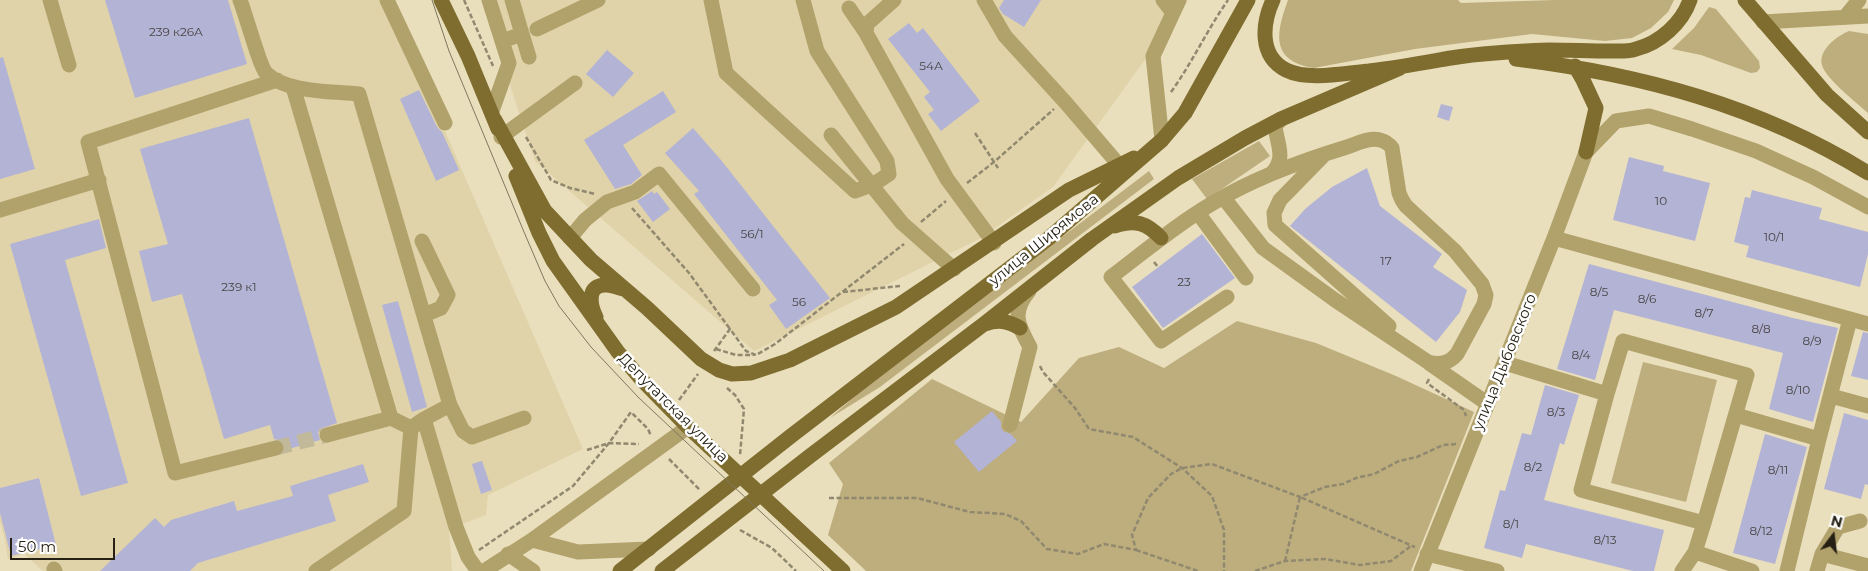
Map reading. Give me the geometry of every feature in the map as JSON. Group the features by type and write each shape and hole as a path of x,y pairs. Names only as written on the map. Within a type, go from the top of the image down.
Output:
{"main road":[{"path":"441,0 502,136 544,211 592,260 706,362 724,373 751,372 774,366 808,352 896,307 994,243 1069,190 1147,153"},
{"name":"улица Ширямова","path":"649,549 791,436 1049,238 1162,140 1185,113 1248,0"},
{"path":"1273,0 1265,20 1266,44 1271,57 1287,70 1299,74 1314,75 1400,68 1451,58 1480,55 1549,50 1635,50 1661,37 1674,26 1684,13 1690,0"},
{"path":"1747,1 1827,95 1868,132"},
{"path":"1480,55 1574,66 1672,88 1733,108 1802,136 1836,153 1868,173"},
{"path":"1574,66 1596,108 1586,152"},
{"path":"662,571 1092,239 1178,178 1281,119 1400,68"},
{"name":"Депутатская улица","path":"502,136 546,249 606,338 641,379 688,427 844,571"},
{"path":"1092,239 1113,226 1129,221 1153,230 1161,238"},
{"path":"606,338 590,303 591,295 600,286 606,285 627,290"},
{"path":"984,324 1005,321 1020,328"},
{"path":"620,571 649,549"}],"street":[{"path":"50,0 69,65"},
{"path":"240,0 265,72 293,87 359,94 450,405 463,432 472,436 524,418"},
{"path":"388,0 445,123"},
{"path":"489,0 509,63 501,84 493,116"},
{"path":"512,0 529,57"},
{"path":"538,29 598,0"},
{"path":"711,0 726,73 855,191 871,185 889,174 887,161 817,52 803,0"},
{"path":"866,33 867,24 894,0"},
{"path":"984,0 1006,36 1119,165"},
{"path":"1162,140 1153,56 1176,6 1163,0"},
{"path":"1845,17 1859,0"},
{"path":"849,8 866,33 947,179 994,243"},
{"path":"1763,22 1868,16"},
{"path":"502,41 522,34"},
{"path":"276,448 175,473 88,142 277,80"},
{"path":"502,136 576,83"},
{"path":"293,87 391,418"},
{"path":"1586,152 1616,121 1649,116 1756,151 1813,177 1868,207"},
{"path":"1271,174 1278,168 1280,160 1280,148 1275,126 1281,119"},
{"path":"831,135 902,224 954,270"},
{"path":"1227,297 1162,341 1110,277 1161,238 1223,197 1271,174 1326,153 1379,139 1388,143 1394,154 1399,192 1406,206 1455,251 1485,290 1484,304 1457,354 1445,363 1432,365"},
{"name":"улица Дыбовского","path":"1421,571 1423,551 1505,364 1586,152"},
{"path":"1326,153 1280,200 1274,213 1275,225 1389,327 1409,350"},
{"path":"570,238 585,220 607,202 635,192 659,174 753,289"},
{"path":"0,210 99,180"},
{"path":"1223,197 1263,248 1488,404"},
{"path":"1198,213 1246,278"},
{"path":"1554,238 1868,324"},
{"path":"422,241 448,295 441,308 424,315"},
{"path":"1010,425 1030,347 1020,328 1018,306 1033,286"},
{"path":"1787,571 1850,319"},
{"path":"1682,571 1695,552 1704,523 1736,415 1747,375 1623,341 1581,490 1704,523"},
{"path":"1505,364 1608,394"},
{"path":"1832,396 1868,406"},
{"path":"411,428 450,405"},
{"path":"1736,415 1819,439"},
{"path":"327,435 391,418 411,428"},
{"path":"424,419 456,527 468,557 478,571"},
{"path":"484,571 532,540 688,427"},
{"path":"316,571 404,511 411,428"},
{"path":"1817,571 1822,554 1838,527 1860,521"},
{"path":"532,540 578,552 649,549"},
{"path":"1423,551 1497,571"},
{"path":"1695,552 1752,571"},
{"path":"508,554 533,571"},
{"path":"1822,554 1868,566"}],"path":[{"path":"464,0 501,84"},
{"path":"1158,108 1182,76 1212,23 1228,0"},
{"path":"911,231 1064,101"},
{"path":"518,125 551,180 570,188 625,200 689,273 746,351 756,354"},
{"path":"975,133 998,168"},
{"path":"716,349 736,355 756,354 775,344 899,249"},
{"path":"842,292 895,288 904,285"},
{"path":"678,401 730,329"},
{"path":"1030,347 1043,372 1075,408 1089,429 1132,437 1182,468 1212,496 1224,530 1224,571"},
{"path":"1432,365 1426,383 1464,410 1469,423"},
{"path":"722,384 735,395 744,409 739,461"},
{"path":"468,557 573,486 631,412 648,429 651,437"},
{"path":"587,450 608,443 646,444"},
{"path":"1300,498 1325,488 1374,474 1399,461 1417,458 1443,445 1458,444 1455,453"},
{"path":"1136,550 1132,535 1148,498 1171,474 1182,468 1212,464 1300,498 1423,551"},
{"path":"830,498 916,498 970,512 1005,514 1021,520 1047,549 1078,554 1104,544 1136,550 1198,571"},
{"path":"1286,561 1300,498"},
{"path":"1255,571 1286,561 1325,559 1360,565 1391,561 1412,546"}],"shaded area":[{"path":"0,0 380,0 425,85 583,449 488,495 486,515 449,529 452,571 43,571 24,554 8,559 0,521"},
{"path":"482,0 1188,0 1053,187 981,238 754,351 535,161"},
{"path":"1288,0 1458,0 1461,3 1554,0 1674,0 1668,12 1651,28 1632,38 1605,41 1532,34 1415,49 1314,68 1290,59 1283,52 1279,34"},
{"path":"1709,7 1716,9 1759,61 1760,68 1757,72 1751,73 1701,55 1672,49 1694,28"},
{"path":"1849,31 1868,34 1868,113 1835,84 1822,65 1823,54 1826,49 1839,36"},
{"path":"1259,141 1270,156 1207,199 1192,179"},
{"path":"1149,171 1154,179 880,387 830,418 872,381"},
{"path":"1237,321 1316,343 1396,376 1474,412 1411,571 866,571 828,535 843,484 829,463 932,379 1021,422 1079,358 1119,347 1164,368"},
{"path":"1643,362 1717,380 1686,502 1611,483"}],"building":[{"path":"105,0 228,0 247,64 135,98"},
{"path":"1004,0 1041,0 1024,27 1003,14 999,8"},
{"path":"909,23 917,33 923,28 980,101 941,131 928,114 934,110 924,97 930,92 888,39"},
{"path":"607,50 634,73 613,97 586,74"},
{"path":"3,57 35,169 0,179 0,58"},
{"path":"419,90 437,127 442,132 459,170 436,181 400,99"},
{"path":"663,91 676,112 623,145 642,175 631,184 615,189 584,140"},
{"path":"1441,104 1453,107 1449,121 1437,117"},
{"path":"249,118 337,423 320,429 318,433 320,440 285,450 285,445 282,441 274,439 270,425 224,439 182,294 152,302 139,251 168,244 140,149"},
{"path":"693,128 721,160 830,298 786,329 769,305 777,300 694,194 699,191 665,153"},
{"path":"1629,157 1664,166 1663,171 1710,183 1695,241 1613,220"},
{"path":"1367,168 1380,206 1442,254 1433,267 1467,290 1460,312 1436,342 1290,226 1305,209 1332,187"},
{"path":"1752,190 1822,208 1819,219 1868,232 1868,254 1860,287 1746,257 1749,246 1734,242 1745,197 1750,198"},
{"path":"652,191 654,194 657,192 670,209 653,222 637,201"},
{"path":"99,219 106,248 65,260 128,483 81,496 10,244"},
{"path":"1202,234 1235,278 1163,328 1132,287"},
{"path":"1589,264 1793,318 1838,328 1813,422 1769,409 1783,353 1614,310 1595,380 1557,369"},
{"path":"398,301 427,407 412,412 382,305"},
{"path":"1863,332 1868,333 1868,380 1851,376"},
{"path":"1545,385 1579,395 1564,445 1560,443 1544,500 1664,530 1654,571 1633,571 1526,544 1522,558 1484,548 1500,490 1505,491 1522,433 1531,435"},
{"path":"992,411 1001,422 1003,431 1011,434 1017,441 979,472 954,442"},
{"path":"1844,413 1868,420 1868,485 1865,484 1861,499 1824,489"},
{"path":"1765,434 1807,447 1775,564 1733,553"},
{"path":"482,461 492,490 481,494 472,464"},
{"path":"363,464 369,482 328,495 336,521 198,563 190,571 100,571 155,518 164,527 171,520 234,501 237,511 293,496 290,486"},
{"path":"39,478 56,545 11,556 0,513 0,488"}],"tunnel":[{"path":"276,448 327,435"}],"tram line":[{"path":"432,0 449,51 524,232 545,281 559,306 591,347 639,398 824,571"}]}
